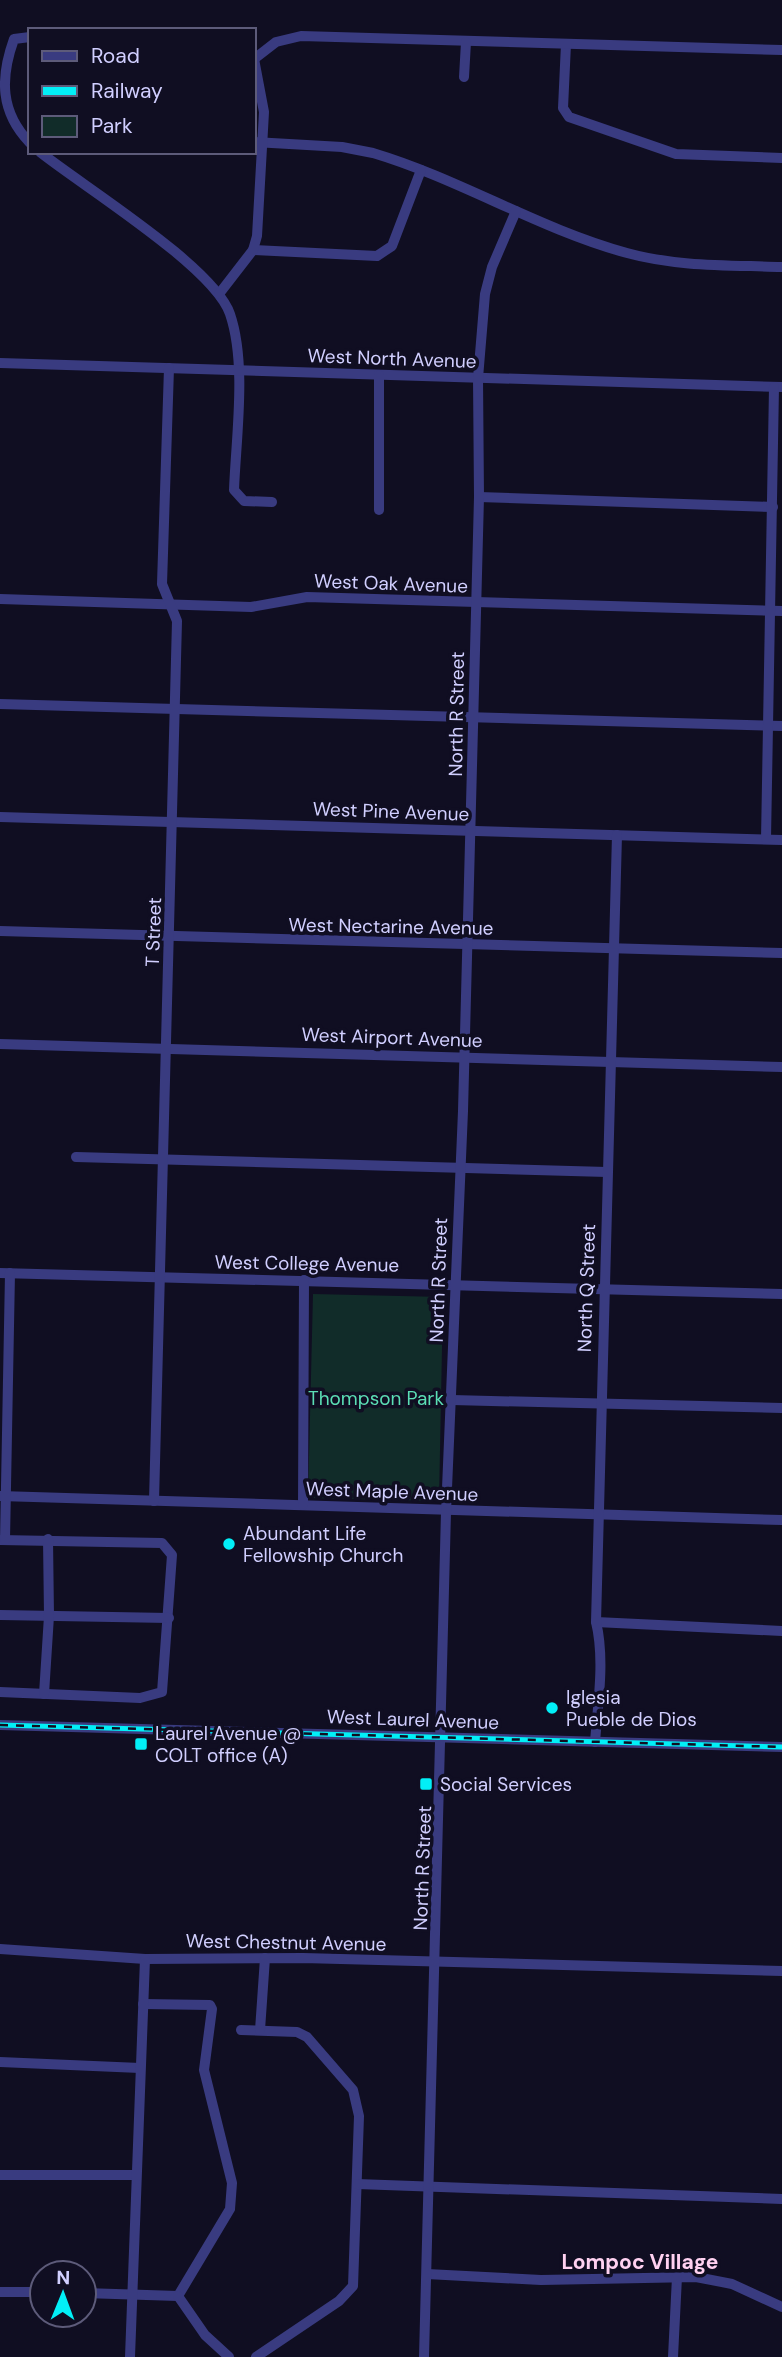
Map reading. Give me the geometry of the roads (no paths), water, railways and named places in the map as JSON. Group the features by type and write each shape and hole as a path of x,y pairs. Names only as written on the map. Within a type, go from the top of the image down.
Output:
{"street":[{"path":"256,57 276,42 301,36 782,50"},
{"path":"28,37 14,39 5,62 5,110 17,131 28,141"},
{"path":"464,77 466,42"},
{"path":"566,44 563,107 569,117 677,154 782,158"},
{"path":"219,294 253,250 258,143 264,99 256,67"},
{"path":"258,143 342,147 373,153 609,247 662,261 782,267"},
{"path":"43,154 184,259 219,294 232,322 238,370 234,490 244,501 272,502"},
{"path":"253,250 377,256 385,253 392,246 421,170"},
{"name":"North R Street","path":"424,2357 443,1738 446,1511 461,1167 474,717 479,497 478,378 485,294 492,267 516,211"},
{"name":"West North Avenue","path":"0,363 778,387"},
{"name":"T Street","path":"154,1501 177,621 162,584 169,368"},
{"path":"379,375 379,510"},
{"path":"766,839 777,611 773,507 778,387"},
{"path":"479,497 773,507"},
{"name":"West Oak Avenue","path":"0,599 251,607 307,597 777,611"},
{"path":"0,704 782,726"},
{"name":"West Pine Avenue","path":"0,817 782,840"},
{"name":"North Q Street","path":"595,1742 600,1637 596,1622 603,1289 617,835"},
{"name":"West Nectarine Avenue","path":"0,932 782,953"},
{"name":"West Airport Avenue","path":"0,1044 782,1067"},
{"path":"76,1157 607,1172"},
{"path":"0,1692 140,1698 162,1692 172,1555 162,1543 2,1540 5,1273"},
{"name":"West College Avenue","path":"5,1273 782,1294"},
{"path":"303,1506 304,1280"},
{"path":"452,1400 782,1408"},
{"name":"West Maple Avenue","path":"2,1496 782,1520"},
{"path":"44,1694 49,1616 48,1539"},
{"path":"0,1615 169,1618"},
{"path":"596,1622 782,1631"},
{"name":"West Laurel Avenue","path":"0,1725 782,1747"},
{"name":"West Chestnut Avenue","path":"0,1949 145,1959 265,1958 782,1971"},
{"path":"260,2030 265,1958"},
{"path":"130,2357 145,1959"},
{"path":"143,2004 210,2006 212,2009 204,2070 223,2137 232,2194 230,2209 178,2297"},
{"path":"241,2030 297,2032 307,2037 353,2090 359,2116 353,2286 339,2301 256,2357"},
{"path":"0,2062 140,2068"},
{"path":"0,2175 136,2175"},
{"path":"357,2185 782,2199"},
{"path":"427,2274 541,2280 677,2277 717,2280 782,2307"},
{"path":"673,2357 677,2277"},
{"path":"0,2292 28,2292"},
{"path":"98,2293 178,2297"},
{"path":"178,2297 205,2335 229,2357"}],"railway":[{"path":"0,1725 782,1747"}],"place":[{"name":"Abundant Life Fellowship Church","path":"229,1544"},
{"name":"Iglesia Pueble de Dios","path":"552,1708"},
{"name":"Laurel Avenue @ COLT office (A)","path":"141,1744"},
{"name":"Social Services","path":"426,1784"}],"district":[{"name":"Lompoc Village","path":"640,2262"}],"park label":[{"name":"Thompson Park","path":"376,1398"}]}
